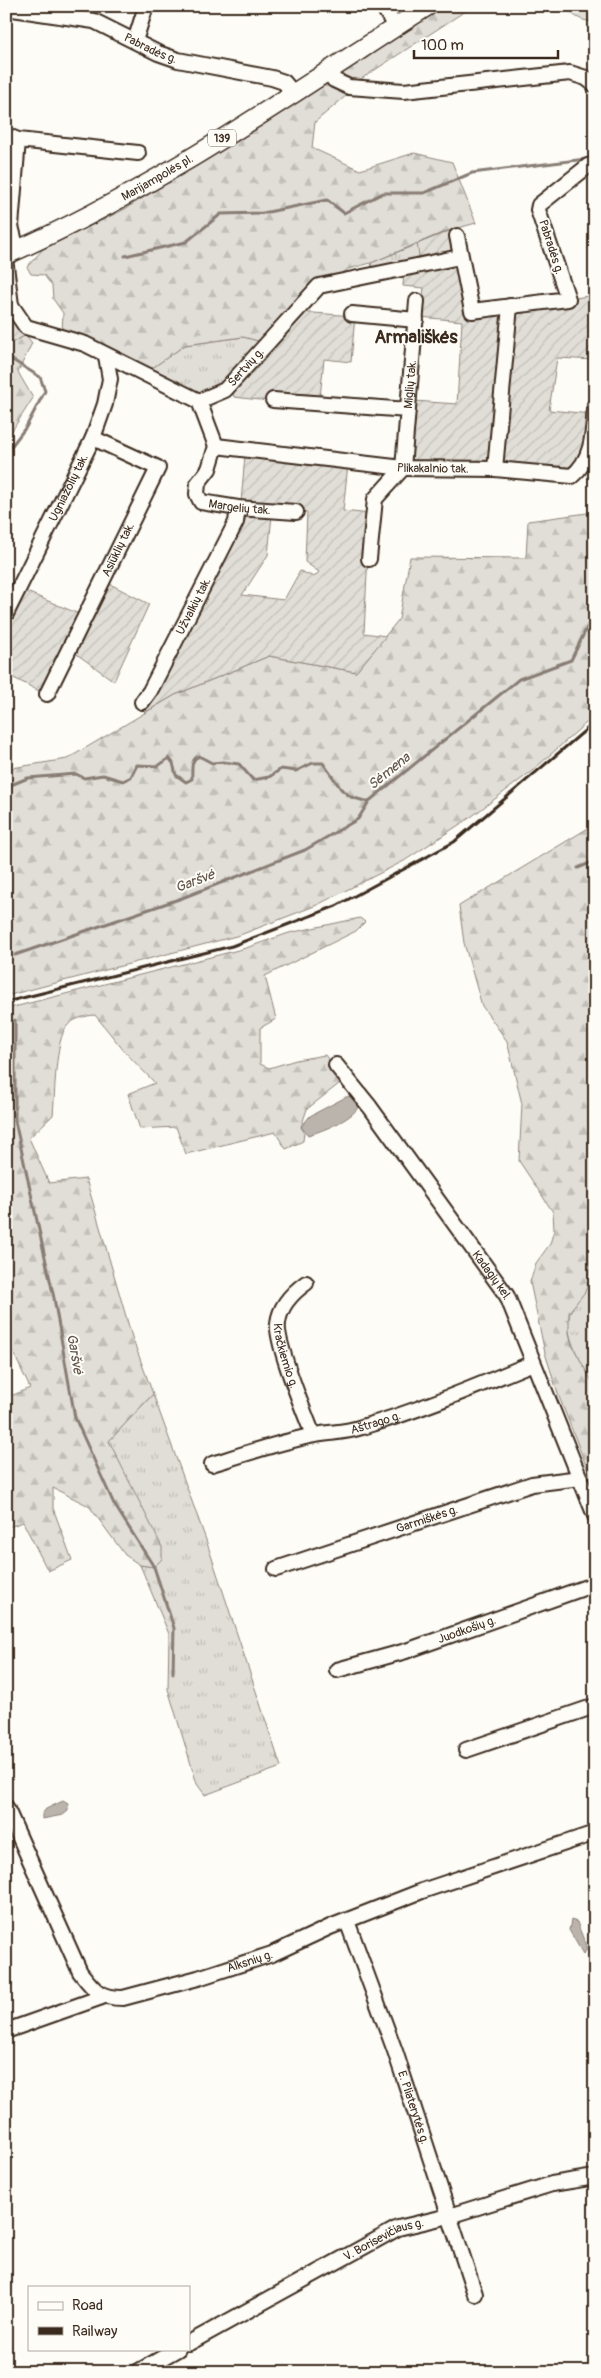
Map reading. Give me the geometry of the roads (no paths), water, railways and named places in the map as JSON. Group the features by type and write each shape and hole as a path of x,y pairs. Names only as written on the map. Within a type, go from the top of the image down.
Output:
{"main road":[{"name":"Marijampolės pl.","path":"12,253 113,203 186,161 428,6"}],"street":[{"path":"135,41 146,6"},
{"path":"383,6 395,27"},
{"name":"Pabradės g.","path":"6,8 94,21 158,53 184,62 272,78 284,82 293,93"},
{"path":"328,71 339,84 349,87 389,91 427,90 570,73 586,78 595,85"},
{"path":"12,253 12,137 138,153"},
{"name":"Pabradės g.","path":"510,306 568,298 538,210 539,206 588,166 595,164"},
{"path":"457,236 472,311 510,306 496,469"},
{"name":"Šertvių g.","path":"199,401 225,390 319,286 460,256"},
{"path":"6,266 11,305 26,327 85,344 199,401 216,446"},
{"name":"Miglių tak.","path":"403,468 417,301"},
{"path":"352,314 416,320"},
{"name":"Ugniažolių tak.","path":"6,614 93,438 106,404 110,378 106,356"},
{"path":"273,400 408,410"},
{"name":"Plikakalnio tak.","path":"216,446 403,468 496,469 572,476 582,468 592,445 595,406"},
{"name":"Asiūklių tak.","path":"47,694 158,468 93,438"},
{"name":"Margelių tak.","path":"216,446 209,469 198,484 197,494 201,502 238,508 296,512"},
{"path":"369,559 375,500 403,468"},
{"name":"Užvalkių tak.","path":"142,702 150,691 236,522 238,508"},
{"name":"Kadagių kel.","path":"336,1065 370,1107 500,1285 514,1312 595,1516"},
{"name":"Kračkiemio g.","path":"306,1283 291,1294 282,1308 277,1324 282,1347 313,1435"},
{"name":"Aštrago g.","path":"212,1464 313,1435 329,1435 360,1428 411,1412 533,1363"},
{"name":"Garmiškės g.","path":"276,1569 532,1484 580,1478"},
{"name":"Juodkošių g.","path":"337,1670 406,1651 595,1584"},
{"path":"466,1750 595,1706"},
{"path":"6,1807 80,1972 102,1996 6,2031"},
{"name":"Alksnių g.","path":"102,1996 123,1998 198,1978 272,1954 422,1891 595,1833"},
{"name":"E. Pliaterytės g.","path":"347,1921 395,2050 475,2294"},
{"name":"V. Borisevičiaus g.","path":"190,2342 398,2228 449,2216 552,2184 595,2177"},
{"path":"137,2372 176,2350"}],"waterway":[{"path":"125,256 186,242 221,214 263,213 327,200 344,213 383,193 424,193 472,173 594,158"},
{"path":"6,356 40,377 45,391 26,427 6,453"},
{"name":"Sėmena","path":"6,787 28,778 76,774 84,778 103,775 123,781 131,777 137,765 158,766 169,758 173,763 176,775 186,782 192,779 193,762 199,756 212,763 239,764 253,780 269,777 281,769 296,771 313,763 323,763 341,789 351,797 368,802 519,679 571,660 595,611"},
{"name":"Garšvė","path":"15,955 182,898 305,850 358,819 368,803"},
{"path":"578,868 595,861"},
{"name":"Garšvė","path":"15,1020 15,1121 54,1298 75,1418 114,1504 154,1567 174,1628 173,1673"}],"railway":[{"path":"6,1002 232,946 336,906 454,842 595,722"}],"district":[{"name":"Armališkės","path":"416,337"}]}
